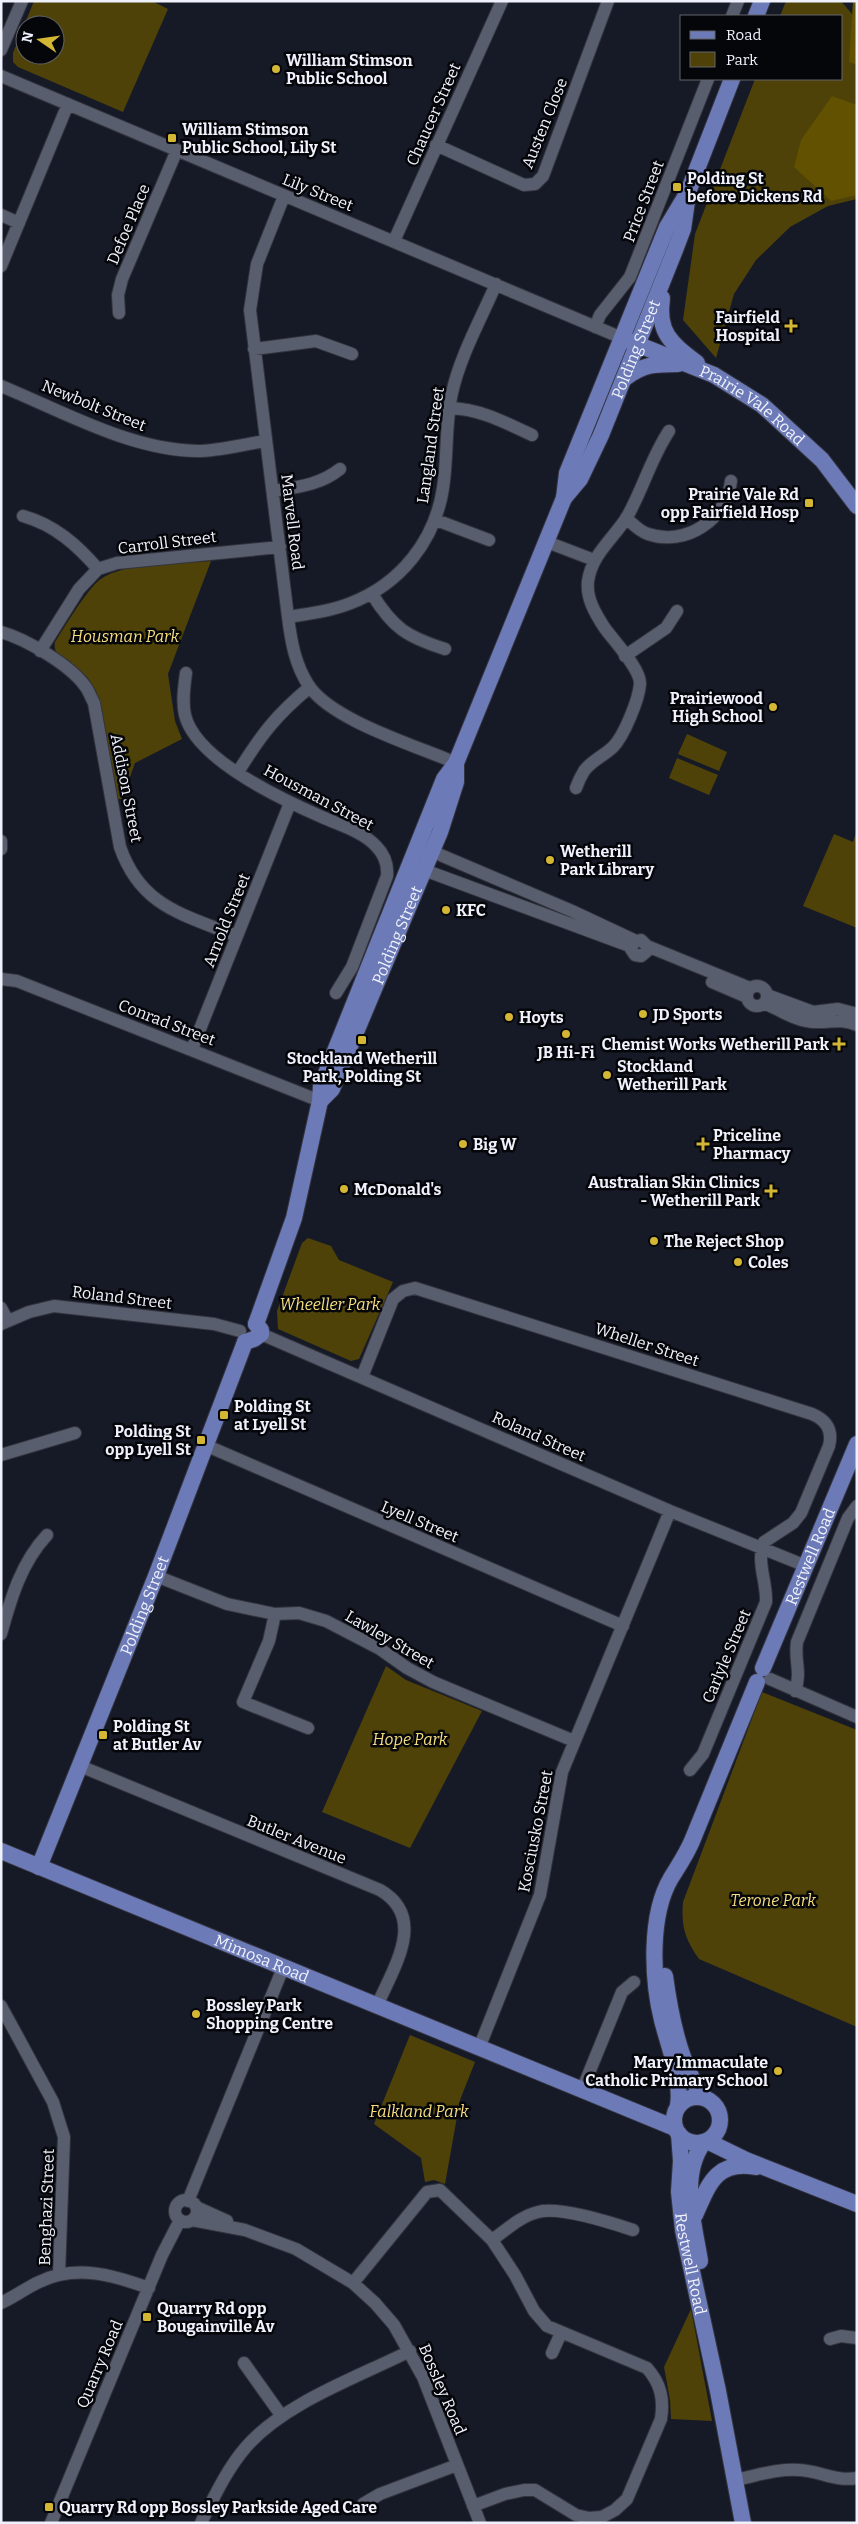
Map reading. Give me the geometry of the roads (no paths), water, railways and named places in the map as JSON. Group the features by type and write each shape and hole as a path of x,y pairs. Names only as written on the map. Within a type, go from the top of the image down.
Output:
{"main road":[{"path":"756,15 762,1"},
{"name":"Polding Street","path":"259,1329 294,1218 320,1101 321,1086 425,848 444,779 456,763 547,542 564,498 567,473 667,227 688,192 732,80"},
{"name":"Polding Street","path":"564,498 580,479 601,435 638,345 683,229 688,192"},
{"path":"666,273 661,310 663,330 671,342 714,375"},
{"name":"Prairie Vale Road","path":"622,338 714,375 772,412 808,449 822,460 857,506"},
{"path":"624,378 638,368 645,366 685,364"},
{"path":"243,1336 254,1339 259,1329"},
{"name":"Polding Street","path":"39,1867 156,1576 243,1336"},
{"name":"Restwell Road","path":"705,2098 695,2087 686,2065 666,1978 665,1932 680,1867 764,1676 806,1566 857,1444"},
{"name":"Mimosa Road","path":"1,1851 634,2113 677,2120"},
{"name":"Restwell Road","path":"680,1867 671,1878 656,1931 657,1995 679,2089 677,2120 681,2161 679,2192 683,2230 718,2391 743,2523"},
{"path":"758,2164 734,2143 720,2121 716,2107 705,2098 691,2098 677,2120 690,2142 706,2142 758,2164 775,2171 857,2204"},
{"path":"706,2142 715,2134 720,2121"},
{"name":"Restwell Road","path":"706,2142 694,2157 691,2168 694,2218 718,2391"},
{"path":"694,2218 708,2184 718,2174 731,2167 749,2166 775,2171"}],"street":[{"path":"1,50 22,1"},
{"name":"Chaucer Street","path":"394,241 502,1"},
{"name":"Austen Close","path":"436,145 524,184 535,184 543,176 608,1"},
{"path":"732,15 738,1"},
{"name":"Lily Street","path":"1,76 622,338"},
{"name":"Price Street","path":"595,327 600,314 630,277 708,80"},
{"path":"1,266 68,104"},
{"name":"Defoe Place","path":"119,313 118,295 122,279 177,150"},
{"name":"Marvell Road","path":"284,196 257,264 252,284 250,310 288,617 297,663 310,687 329,705 348,718 456,763"},
{"path":"1,215 19,223"},
{"name":"Langland Street","path":"288,617 328,610 372,594 402,571 423,546 436,520 443,488 450,408 461,365 496,284"},
{"path":"254,349 316,341 352,354"},
{"name":"Newbolt Street","path":"1,386 119,436 160,447 198,451 266,441"},
{"path":"450,408 467,408 484,412 532,435"},
{"path":"576,788 585,770 614,746 638,694 641,682 637,671 592,606 588,591 594,560 626,518 644,484 660,444 669,431"},
{"path":"273,490 310,485 327,480 340,469"},
{"path":"626,518 638,529 649,534 669,537 701,529 713,519 730,495 731,481"},
{"path":"840,485 857,491"},
{"path":"23,516 42,521 59,531 85,554 98,569"},
{"path":"436,520 489,540"},
{"path":"547,542 594,560"},
{"name":"Carroll Street","path":"40,651 80,590 98,569 117,563 280,547"},
{"path":"372,594 384,614 397,628 414,639 445,649"},
{"path":"625,656 666,628 678,611"},
{"name":"Addison Street","path":"1,632 16,636 40,651 72,673 86,686 94,703 120,847 126,864 135,879 147,894 165,907 236,936"},
{"name":"Housman Street","path":"186,674 185,716 194,734 211,753 238,772 290,803 365,837 375,846 388,867 387,876 352,967 336,993"},
{"path":"238,772 262,733 282,711 310,687"},
{"name":"Arnold Street","path":"192,1049 290,803"},
{"path":"1,841 1,849"},
{"path":"425,848 539,897 640,947"},
{"path":"417,867 640,947 748,992 752,1004 758,1006 766,999"},
{"path":"535,909 539,897"},
{"name":"Conrad Street","path":"1,979 17,981 320,1101"},
{"path":"766,999 813,1012 838,1009 857,1014"},
{"path":"766,999 806,1021 816,1022 836,1019 857,1025"},
{"name":"Wheller Street","path":"362,1377 393,1299 403,1291 416,1288 812,1414 827,1424 831,1435 829,1446 801,1513 793,1523 766,1539 761,1548"},
{"name":"Roland Street","path":"5,1323 30,1312 54,1306 214,1324 243,1336"},
{"path":"1,1308 5,1323"},
{"name":"Roland Street","path":"259,1329 362,1377 670,1511 806,1566"},
{"path":"1,1455 75,1433"},
{"name":"Lyell Street","path":"204,1445 623,1626"},
{"path":"795,1690 800,1672 796,1651 797,1642 848,1518 857,1506"},
{"name":"Kosciusko Street","path":"479,2048 540,1895 558,1790 574,1741 670,1511"},
{"path":"1,1634 25,1563 34,1549 47,1535"},
{"name":"Carlyle Street","path":"690,1770 703,1754 766,1602 767,1590 760,1563 761,1548"},
{"name":"Lawley Street","path":"156,1576 226,1604 275,1614 299,1614 326,1621 380,1648 407,1668 433,1682 574,1741"},
{"path":"275,1614 269,1641 244,1702 308,1728"},
{"path":"764,1676 857,1717"},
{"name":"Butler Avenue","path":"80,1766 380,1890 392,1897 404,1918 406,1929 404,1941 377,2006"},
{"path":"192,2204 181,2202 176,2207 176,2214 186,2220 196,2214 192,2204 282,1968"},
{"path":"582,2090 622,1992 634,1982"},
{"name":"Benghazi Street","path":"1,2006 53,2102 64,2138 59,2274"},
{"path":"353,2282 430,2190 440,2190 492,2240 515,2275 534,2310 547,2326 647,2368 657,2380 662,2393 661,2419 627,2499 615,2510 602,2517 576,2515 535,2490 505,2494 473,2506"},
{"name":"Bossley Road","path":"192,2204 245,2230 296,2249 353,2282 394,2325 410,2351 480,2523"},
{"path":"492,2240 525,2217 540,2211 608,2222 633,2230"},
{"name":"Bossley Road","path":"186,2220 245,2230"},
{"name":"Quarry Road","path":"51,2523 148,2288 186,2220"},
{"path":"1,2303 39,2281 59,2274 98,2273 121,2278 148,2288"},
{"path":"552,2353 561,2333"},
{"path":"830,2339 841,2336 857,2338"},
{"path":"203,2522 234,2463 247,2446 280,2415 410,2351"},
{"path":"244,2363 280,2415"},
{"path":"364,2504 380,2494 457,2465"},
{"path":"735,2480 785,2470 802,2470 833,2479 857,2478"}],"place":[{"name":"William Stimson Public School","path":"276,69"},
{"name":"William Stimson Public School, Lily St","path":"172,138"},
{"name":"Polding St before Dickens Rd","path":"677,187"},
{"name":"Fairfield Hospital","path":"791,326"},
{"name":"Prairie Vale Rd opp Fairfield Hosp","path":"809,503"},
{"name":"Prairiewood High School","path":"773,707"},
{"name":"Wetherill Park Library","path":"550,860"},
{"name":"KFC","path":"446,910"},
{"name":"JD Sports","path":"643,1014"},
{"name":"Hoyts","path":"509,1017"},
{"name":"JB Hi-Fi","path":"566,1034"},
{"name":"Stockland Wetherill Park, Polding St","path":"362,1040"},
{"name":"Chemist Works Wetherill Park","path":"839,1044"},
{"name":"Stockland Wetherill Park","path":"607,1075"},
{"name":"Big W","path":"463,1144"},
{"name":"Priceline Pharmacy","path":"703,1144"},
{"name":"McDonald's","path":"344,1189"},
{"name":"Australian Skin Clinics - Wetherill Park","path":"771,1191"},
{"name":"The Reject Shop","path":"654,1241"},
{"name":"Coles","path":"738,1262"},
{"name":"Polding St at Lyell St","path":"224,1415"},
{"name":"Polding St opp Lyell St","path":"201,1440"},
{"name":"Polding St at Butler Av","path":"103,1735"},
{"name":"Bossley Park Shopping Centre","path":"196,2014"},
{"name":"Mary Immaculate Catholic Primary School","path":"778,2071"},
{"name":"Quarry Rd opp Bougainville Av","path":"147,2317"},
{"name":"Quarry Rd opp Bossley Parkside Aged Care","path":"49,2507"}],"park label":[{"name":"Housman Park","path":"125,636"},
{"name":"Wheeller Park","path":"330,1304"},
{"name":"Hope Park","path":"410,1739"},
{"name":"Terone Park","path":"773,1900"},
{"name":"Falkland Park","path":"419,2111"}]}
